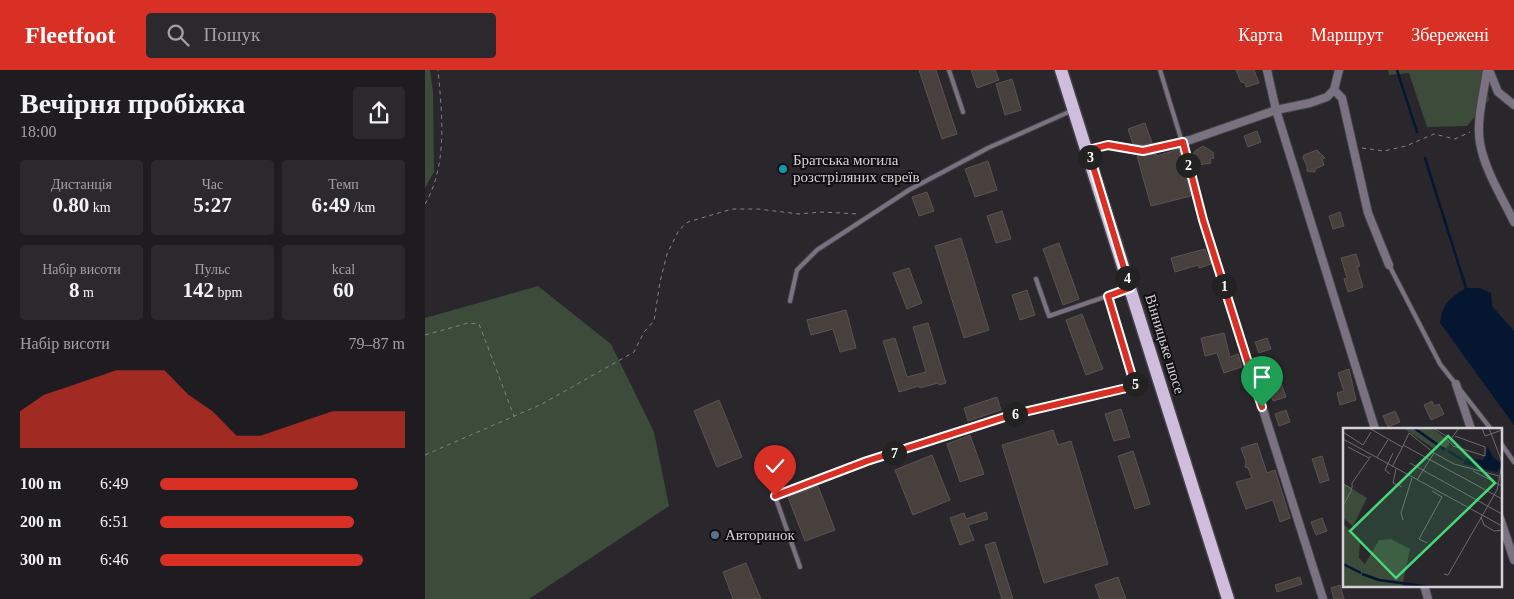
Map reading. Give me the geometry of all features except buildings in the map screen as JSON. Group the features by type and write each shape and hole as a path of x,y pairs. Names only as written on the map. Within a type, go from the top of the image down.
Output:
{"main road":[{"name":"Вінницьке шосе","path":"1061,70 1088,150 1228,599"}],"street":[{"path":"1267,70 1276,110 1375,428"},
{"path":"1088,150 1108,145 1143,151 1183,142 1276,110 1311,103 1327,97 1334,90 1340,70"},
{"path":"1340,70 1342,98 1368,213 1389,265"},
{"path":"1488,70 1498,92 1514,105"},
{"path":"1488,70 1480,127 1483,152 1514,222"},
{"path":"1334,90 1342,98"},
{"path":"1183,142 1206,229 1323,599"},
{"path":"1456,384 1471,428"},
{"path":"1501,521 1514,560"},
{"path":"1424,586 1429,599"}],"lane":[{"path":"949,70 963,112"},
{"path":"1160,70 1183,142"},
{"path":"790,301 797,270 817,250 874,215 909,190 988,148 1074,110"},
{"path":"1389,265 1440,364 1490,428"},
{"path":"1036,279 1049,316 1130,288"},
{"path":"800,567 775,496 867,461 1011,415 1135,386 1108,296"},
{"path":"1501,443 1514,462"}],"path":[{"path":"425,204 432,189 441,145 438,70"},
{"path":"1353,147 1384,150 1406,146 1434,134 1455,139 1480,127"},
{"path":"425,455 542,404 634,352 644,332 654,321 660,282 667,254 679,230 688,222 732,209 758,209 799,214 821,212 874,215"},
{"path":"425,335 468,323 479,324 514,416"}],"green space":[{"path":"425,70 430,70 433,92 434,172 425,188"},
{"path":"1388,70 1484,70 1489,100 1467,126 1427,127 1409,73 1389,75"},
{"path":"538,286 611,344 654,432 669,506 529,599 425,599 425,318"}],"water":[{"path":"1466,288 1479,288 1491,293 1492,306 1514,331 1514,425 1440,323 1445,306"}],"waterway":[{"path":"1397,70 1417,132"},
{"path":"1425,158 1466,288"}],"place":[{"name":"Братська могила розстріляних євреїв","path":"783,169"},
{"name":"Авторинок","path":"715,535"}],"route":[{"path":"775,496 867,461 1011,415 1079,401 1135,386 1108,296 1130,288 1088,150 1108,145 1123,146 1143,151 1183,142 1203,220 1262,407"}]}
